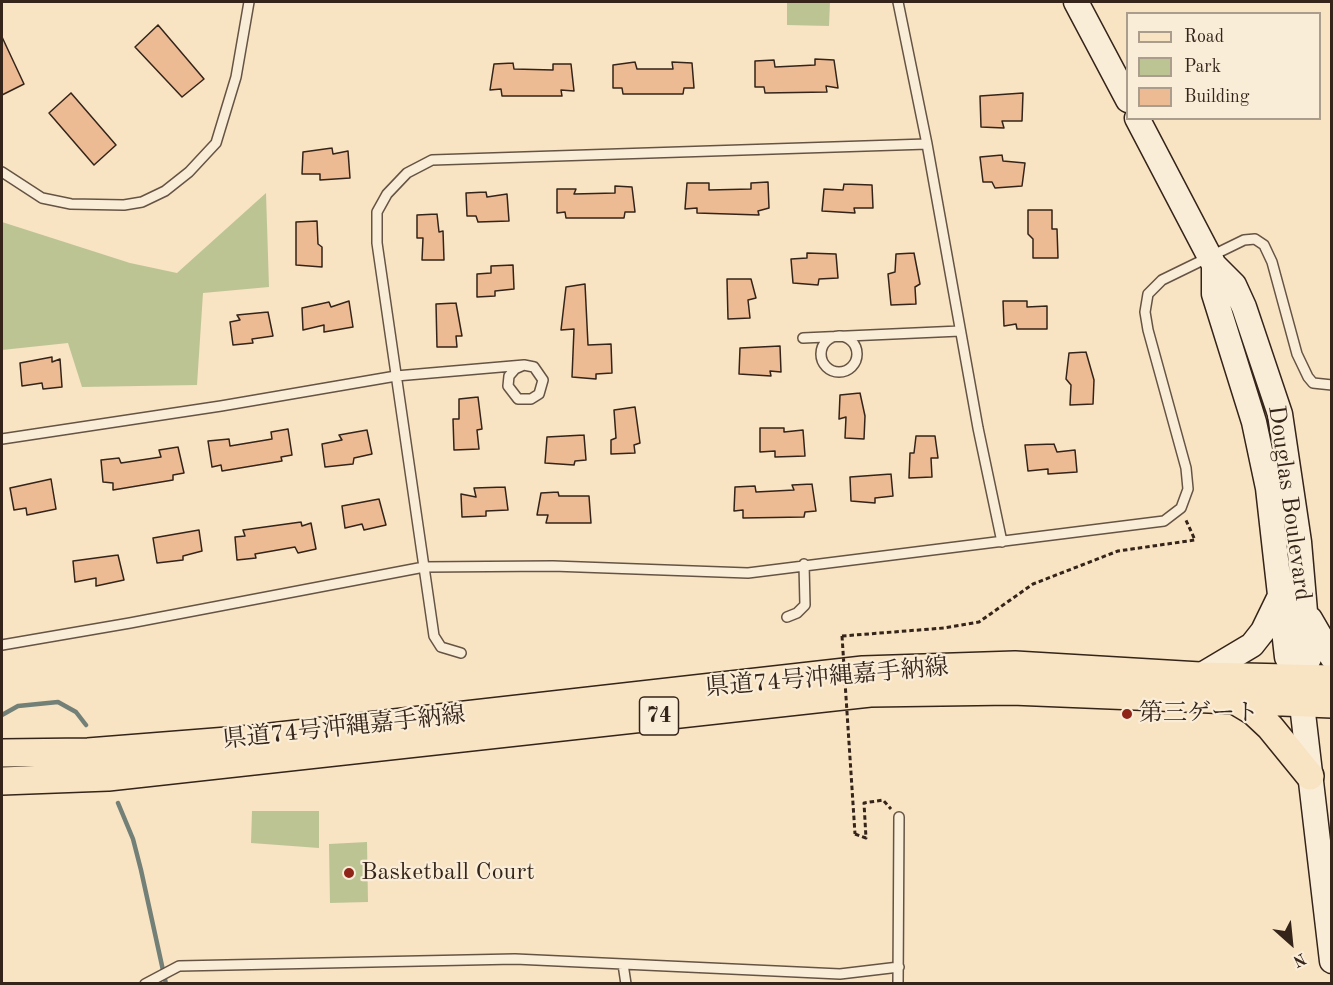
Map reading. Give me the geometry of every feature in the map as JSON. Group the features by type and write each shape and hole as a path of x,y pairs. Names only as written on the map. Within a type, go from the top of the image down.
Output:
{"main road":[{"name":"県道74号沖縄嘉手納線","path":"2,753 88,752 253,739 863,670 1015,665 1200,676 1301,691"},
{"name":"県道74号沖縄嘉手納線","path":"2,781 108,777 870,693 1012,691 1234,700 1301,691 1332,679"},
{"name":"74","path":"1301,691 1332,704"},
{"path":"1234,700 1254,712 1270,727 1310,776"}],"street":[{"path":"1076,2 1126,96"},
{"name":"Douglas Boulevard","path":"1138,120 1211,260 1234,285 1244,307 1280,414 1299,542 1309,658 1301,691"},
{"name":"Douglas Boulevard","path":"1211,260 1214,294 1261,450 1268,488 1287,657 1301,691"},
{"name":"Douglas Boulevard","path":"1200,676 1252,645 1263,631 1280,596"},
{"name":"Douglas Boulevard","path":"1305,612 1317,628 1332,657"},
{"path":"1301,691 1332,961"}],"lane":[{"path":"2,172 42,198 71,204 124,205 142,202 165,191 216,143 236,77 249,2"},
{"path":"898,2 1002,542"},
{"path":"461,653 441,647 434,636 377,243 377,212 387,194 407,173 432,160 927,144"},
{"path":"2,645 424,567 553,566 748,573 804,564 1164,521 1181,508 1188,489 1186,468 1145,312 1148,294 1162,280 1211,260 1244,240 1255,239 1264,245 1272,262 1298,354 1313,382 1332,386"},
{"path":"803,338 960,331"},
{"path":"837,336 848,338 857,350 857,359 852,367 841,373 828,369 821,359 825,343 837,336"},
{"path":"2,439 221,406 396,376 524,365"},
{"path":"787,617 797,613 805,605 804,564"},
{"path":"898,984 899,817"},
{"path":"148,982 179,966 515,959 840,974 899,967"},
{"path":"623,964 626,984"}],"path":[{"path":"899,817 883,800 864,803 866,838 855,834 842,636 944,628 979,622 1034,584 1118,551 1195,540 1181,508"}],"green space":[{"path":"787,2 830,2 829,26 787,25"},
{"path":"266,193 269,287 203,293 197,385 82,387 68,343 2,350 2,222 130,263 177,273"},
{"path":"252,811 319,811 319,848 251,843"},
{"name":"Basketball Court","path":"367,842 368,902 330,903 329,844"}],"building":[{"path":"158,25 204,79 182,97 135,47"},
{"path":"2,37 24,84 2,95"},
{"path":"815,59 834,60 838,88 826,86 827,92 765,93 764,87 755,87 755,61 774,60 775,67 815,65"},
{"path":"635,62 637,69 673,69 672,62 692,63 694,88 684,88 683,94 623,94 622,88 613,88 613,65"},
{"path":"513,63 514,69 553,70 553,64 571,64 574,91 561,90 562,96 502,96 501,89 490,90 494,64"},
{"path":"71,93 116,145 94,165 49,113"},
{"path":"1023,93 1022,121 1002,121 1004,128 981,127 980,96"},
{"path":"332,148 333,154 348,151 350,178 320,180 320,174 302,174 303,152"},
{"path":"1002,155 1003,161 1025,163 1022,186 995,188 992,182 983,182 980,157"},
{"path":"768,182 769,208 758,211 759,215 697,213 697,208 685,209 687,183 709,183 709,190 751,189 751,183"},
{"path":"844,184 872,185 873,208 854,208 855,213 822,211 824,189 843,190"},
{"path":"615,186 632,187 635,212 625,212 624,218 566,218 565,212 557,213 557,189 576,189 574,194 615,193"},
{"path":"486,192 487,197 507,194 509,221 478,222 476,216 467,216 466,193"},
{"path":"1028,210 1052,210 1052,229 1057,229 1058,258 1033,258 1033,239 1028,234"},
{"path":"437,214 439,232 443,231 444,260 422,260 423,238 417,238 417,215"},
{"path":"317,221 318,244 322,247 322,267 296,265 296,222"},
{"path":"807,253 836,254 838,278 819,279 818,285 793,283 791,259 807,258"},
{"path":"914,253 920,284 915,287 916,304 891,305 888,274 895,272 896,254"},
{"path":"513,265 514,289 495,291 495,296 477,297 477,274 491,273 491,266"},
{"path":"727,279 751,279 756,298 748,300 750,318 728,319"},
{"path":"585,284 588,345 611,344 612,373 596,374 596,379 572,377 574,329 561,330 566,287"},
{"path":"349,301 353,327 324,332 324,325 303,330 302,308 329,302 331,307"},
{"path":"1003,301 1027,301 1027,307 1047,306 1047,329 1017,329 1016,324 1004,326"},
{"path":"456,303 462,336 456,336 457,347 437,347 436,304"},
{"path":"268,312 273,336 252,339 253,343 233,345 230,322 240,320 237,315"},
{"path":"780,346 781,372 770,371 771,376 739,374 740,348"},
{"path":"1086,352 1094,380 1093,404 1070,405 1071,385 1066,379 1069,353"},
{"path":"52,357 52,362 60,359 62,387 43,389 42,383 22,386 20,363"},
{"path":"860,393 865,416 864,439 845,438 846,417 839,419 840,395"},
{"path":"478,397 482,429 477,430 479,449 454,450 453,419 459,419 459,399"},
{"path":"635,407 640,443 634,445 635,453 611,454 611,440 616,438 614,410"},
{"path":"760,428 784,428 784,432 803,430 805,456 775,457 775,451 760,452"},
{"path":"288,429 292,455 281,457 282,461 222,471 221,465 212,467 208,441 229,439 230,446 272,439 271,432"},
{"path":"367,430 372,454 354,458 353,464 325,467 322,444 342,440 339,435"},
{"path":"584,435 586,460 575,461 574,465 545,463 547,437"},
{"path":"916,436 935,436 938,458 931,458 932,477 909,478 910,453 914,453"},
{"path":"1054,444 1057,452 1075,450 1077,472 1048,474 1048,469 1028,471 1025,445"},
{"path":"178,447 184,473 173,475 173,480 113,490 113,483 103,482 101,460 119,458 121,463 161,457 159,450"},
{"path":"891,474 893,496 875,498 875,503 851,501 850,477"},
{"path":"51,479 56,509 27,515 26,508 14,510 10,488"},
{"path":"812,484 816,511 805,512 804,517 743,518 743,510 734,511 735,487 755,486 756,492 794,490 792,485"},
{"path":"505,487 508,510 486,511 486,516 462,517 461,494 476,497 474,488"},
{"path":"558,492 559,496 589,496 591,523 546,523 548,515 537,515 541,493"},
{"path":"379,499 386,525 364,530 362,524 345,528 342,506"},
{"path":"301,522 302,526 311,523 316,549 298,553 295,547 255,554 256,558 237,560 235,537 245,536 243,530"},
{"path":"199,530 202,551 183,556 183,560 157,563 153,538"},
{"path":"118,555 124,580 96,586 96,578 75,582 73,561"}],"waterway":[{"path":"2,715 18,706 58,702 76,712 86,725"},
{"path":"118,803 133,839 166,984"}],"place":[{"name":"第三ゲート","path":"1127,714"},
{"name":"Basketball Court","path":"349,873"}]}
